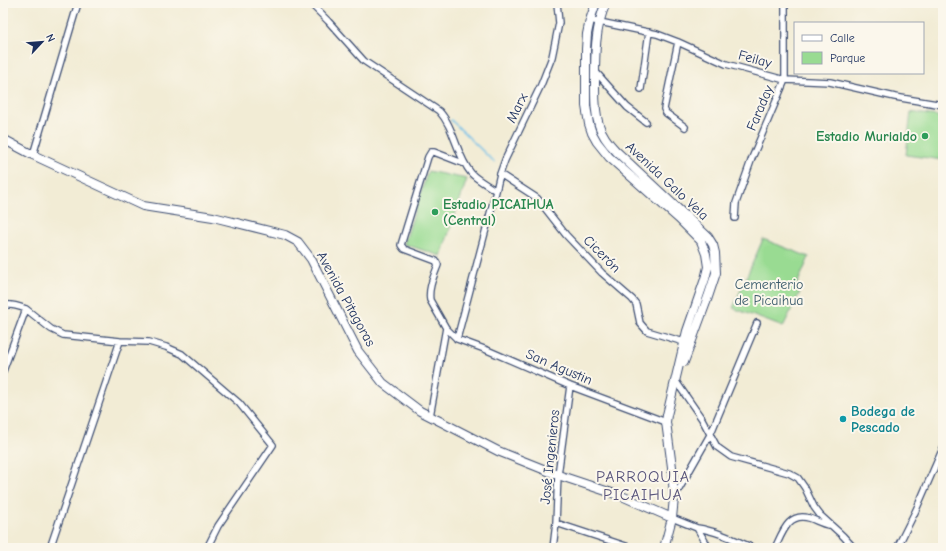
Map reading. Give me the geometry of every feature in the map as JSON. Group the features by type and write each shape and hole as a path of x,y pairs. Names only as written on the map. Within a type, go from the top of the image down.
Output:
{"main road":[{"name":"Avenida Galo Vela","path":"596,3 590,20 586,49 586,106 592,133 609,157 679,219 701,241 706,254 708,267 684,342 666,414 674,498 672,518 664,548"},
{"name":"Avenida Galo Vela","path":"606,3 599,22 595,70 595,105 601,130 607,141 708,237 716,256 716,273 712,286 682,365 676,376"},
{"name":"Avenida Pitagoras","path":"3,139 33,155 143,206 213,217 285,235 298,242 311,259 358,351 383,382 420,411 498,451 558,475 624,497 672,518"}],"street":[{"path":"33,155 78,3"},
{"path":"310,3 364,61 439,111 446,121 470,172 496,191"},
{"name":"Marx","path":"457,339 500,174 505,160 541,85 552,57 559,23 558,3"},
{"name":"Faraday","path":"735,218 736,204 752,158 785,80 785,3"},
{"name":"Feilay","path":"590,20 657,34 726,64 785,80 830,82 895,97 943,105"},
{"path":"641,89 648,32"},
{"path":"678,42 664,109 666,113 685,127"},
{"path":"595,70 627,107 646,122"},
{"path":"430,416 446,328 430,300 430,290 438,265 436,261 404,249 401,245 428,157 431,152 465,164"},
{"name":"Cicerón","path":"500,174 537,198 566,235 602,273 632,298 636,304 640,323 647,331 684,342"},
{"path":"3,305 9,304 26,309 51,329 63,335 120,342 149,342 182,354 239,403 273,445 218,526 207,548"},
{"path":"3,371 26,309"},
{"path":"674,498 711,433 757,323"},
{"name":"San Agustin","path":"446,328 457,339 487,350 570,386 666,422"},
{"path":"50,548 120,342"},
{"path":"676,376 711,433 717,447 731,457 789,473 798,478 820,515 854,548"},
{"name":"José Ingenieros","path":"570,386 558,475 556,523 632,548"},
{"path":"897,548 916,510 943,448"},
{"path":"775,548 789,521 797,517 808,518 829,525"},
{"path":"672,518 697,528 705,529 724,536 752,548"},
{"path":"553,548 556,523"},
{"path":"697,528 709,548"}],"green space":[{"name":"Estadio Murialdo","path":"911,112 943,117 943,160 906,155"},
{"name":"Estadio PICAIHUA (Central)","path":"428,171 467,179 441,256 404,244"},
{"name":"Cementerio de Picaihua","path":"763,239 809,257 795,289 800,292 783,327 733,308"}],"waterway":[{"path":"451,120 494,162"}],"place":[{"name":"Estadio Murialdo","path":"925,136"},
{"name":"Estadio PICAIHUA (Central)","path":"435,212"},
{"name":"Bodega de Pescado","path":"843,419"}],"district":[{"name":"PARROQUIA PICAIHUA","path":"643,486"}]}
